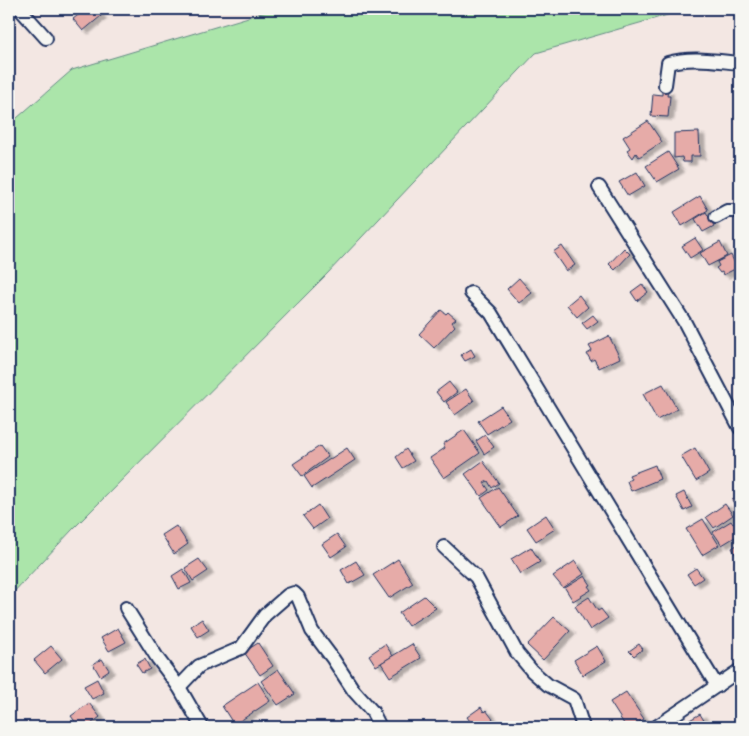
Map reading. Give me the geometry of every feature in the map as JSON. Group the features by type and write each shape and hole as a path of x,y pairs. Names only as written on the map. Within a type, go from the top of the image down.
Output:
{"street":[{"path":"20,9 46,38"},
{"path":"665,85 668,63 691,60 740,63"},
{"path":"599,187 685,323 740,428"},
{"path":"716,217 727,210 740,211"},
{"path":"471,293 490,313 718,686"},
{"path":"444,547 476,577 513,646 532,671 548,685 574,699 583,727"},
{"path":"179,687 199,666 241,648 265,615 288,595 294,593 298,597 312,631 334,659 354,691 372,711 380,727"},
{"path":"126,608 158,659 179,687 202,727"},
{"path":"656,727 740,670"}],"green space":[{"path":"269,9 688,9 536,53 326,275 73,529 9,597 9,125 72,70 265,12"}],"building":[{"path":"86,9 95,9 101,16 83,31 73,19"},
{"path":"662,91 668,91 667,96 670,96 668,117 651,116 653,94 662,95"},
{"path":"648,121 662,142 639,157 636,153 633,158 627,150 630,148 623,137"},
{"path":"699,132 700,156 691,156 691,162 683,162 682,157 674,158 674,133"},
{"path":"668,152 679,169 657,182 646,166"},
{"path":"637,172 645,186 628,196 619,182"},
{"path":"700,196 708,210 682,226 674,212"},
{"path":"706,212 714,226 703,232 695,219"},
{"path":"695,238 703,250 690,258 682,246"},
{"path":"720,242 727,256 708,266 700,253"},
{"path":"562,246 575,265 566,271 553,252"},
{"path":"624,248 630,254 615,270 609,264"},
{"path":"731,255 737,268 723,275 716,268 719,266 717,262"},
{"path":"519,278 532,293 519,303 507,289"},
{"path":"642,284 648,292 637,301 631,292"},
{"path":"579,295 588,307 577,317 567,305"},
{"path":"441,310 446,314 448,312 456,319 452,322 455,326 434,348 419,334"},
{"path":"593,315 598,321 587,329 582,323"},
{"path":"609,336 620,358 599,368 594,359 591,361 587,354 592,351 589,346"},
{"path":"471,349 475,356 465,361 461,355"},
{"path":"449,382 457,392 444,402 436,392"},
{"path":"663,384 677,409 657,420 643,394"},
{"path":"466,389 474,401 455,415 446,402"},
{"path":"501,406 510,419 487,434 478,421"},
{"path":"464,430 480,453 444,478 430,458 445,448 443,444"},
{"path":"485,435 494,447 484,454 476,441"},
{"path":"320,446 328,457 302,476 293,464"},
{"path":"347,448 355,460 312,488 304,476"},
{"path":"695,448 709,473 696,481 681,456"},
{"path":"406,449 414,461 403,468 396,457"},
{"path":"483,461 499,483 492,488 488,481 484,483 489,490 481,496 465,474"},
{"path":"655,465 660,479 631,491 627,481 631,479 629,475"},
{"path":"498,487 518,516 501,527 481,498"},
{"path":"684,492 692,507 684,511 676,496"},
{"path":"740,495 740,510 739,511 732,500"},
{"path":"725,504 733,515 714,528 706,517"},
{"path":"318,505 327,519 313,529 303,516"},
{"path":"546,515 555,529 536,541 527,528"},
{"path":"703,519 719,545 702,555 686,529"},
{"path":"731,521 733,524 737,522 740,534 722,545 713,532"},
{"path":"176,526 188,544 174,554 162,535"},
{"path":"337,534 346,547 331,557 322,544"},
{"path":"740,543 740,563 732,548"},
{"path":"531,547 540,562 520,574 511,559"},
{"path":"199,559 208,571 193,581 185,568"},
{"path":"398,559 413,583 389,598 373,575"},
{"path":"356,561 365,575 349,584 341,570"},
{"path":"575,561 584,574 563,588 553,576"},
{"path":"696,568 703,578 694,584 687,574"},
{"path":"183,569 191,583 179,589 172,576"},
{"path":"585,576 591,585 588,586 591,590 573,601 565,588"},
{"path":"424,596 436,608 408,626 399,613"},
{"path":"589,597 598,611 601,609 608,618 590,630 575,606"},
{"path":"554,617 570,631 543,660 527,645"},
{"path":"202,619 209,630 198,637 191,626"},
{"path":"118,628 126,642 109,651 101,638"},
{"path":"258,643 273,666 260,675 244,652"},
{"path":"385,644 393,656 376,666 369,655"},
{"path":"412,644 421,658 390,677 381,663"},
{"path":"639,644 643,649 634,656 629,651"},
{"path":"51,646 62,659 45,673 34,660"},
{"path":"597,646 606,661 583,675 574,660"},
{"path":"102,659 109,670 100,676 93,664"},
{"path":"145,659 150,669 142,673 136,664"},
{"path":"278,669 295,694 278,705 261,681"},
{"path":"97,679 104,693 92,699 84,686"},
{"path":"258,682 270,701 234,725 222,706"},
{"path":"626,692 644,719 631,727 626,727 610,702"},
{"path":"89,703 100,717 87,727 79,727 71,716"},
{"path":"481,707 484,712 486,710 498,726 474,727 467,717"},
{"path":"700,714 708,727 682,727 681,725"}]}
